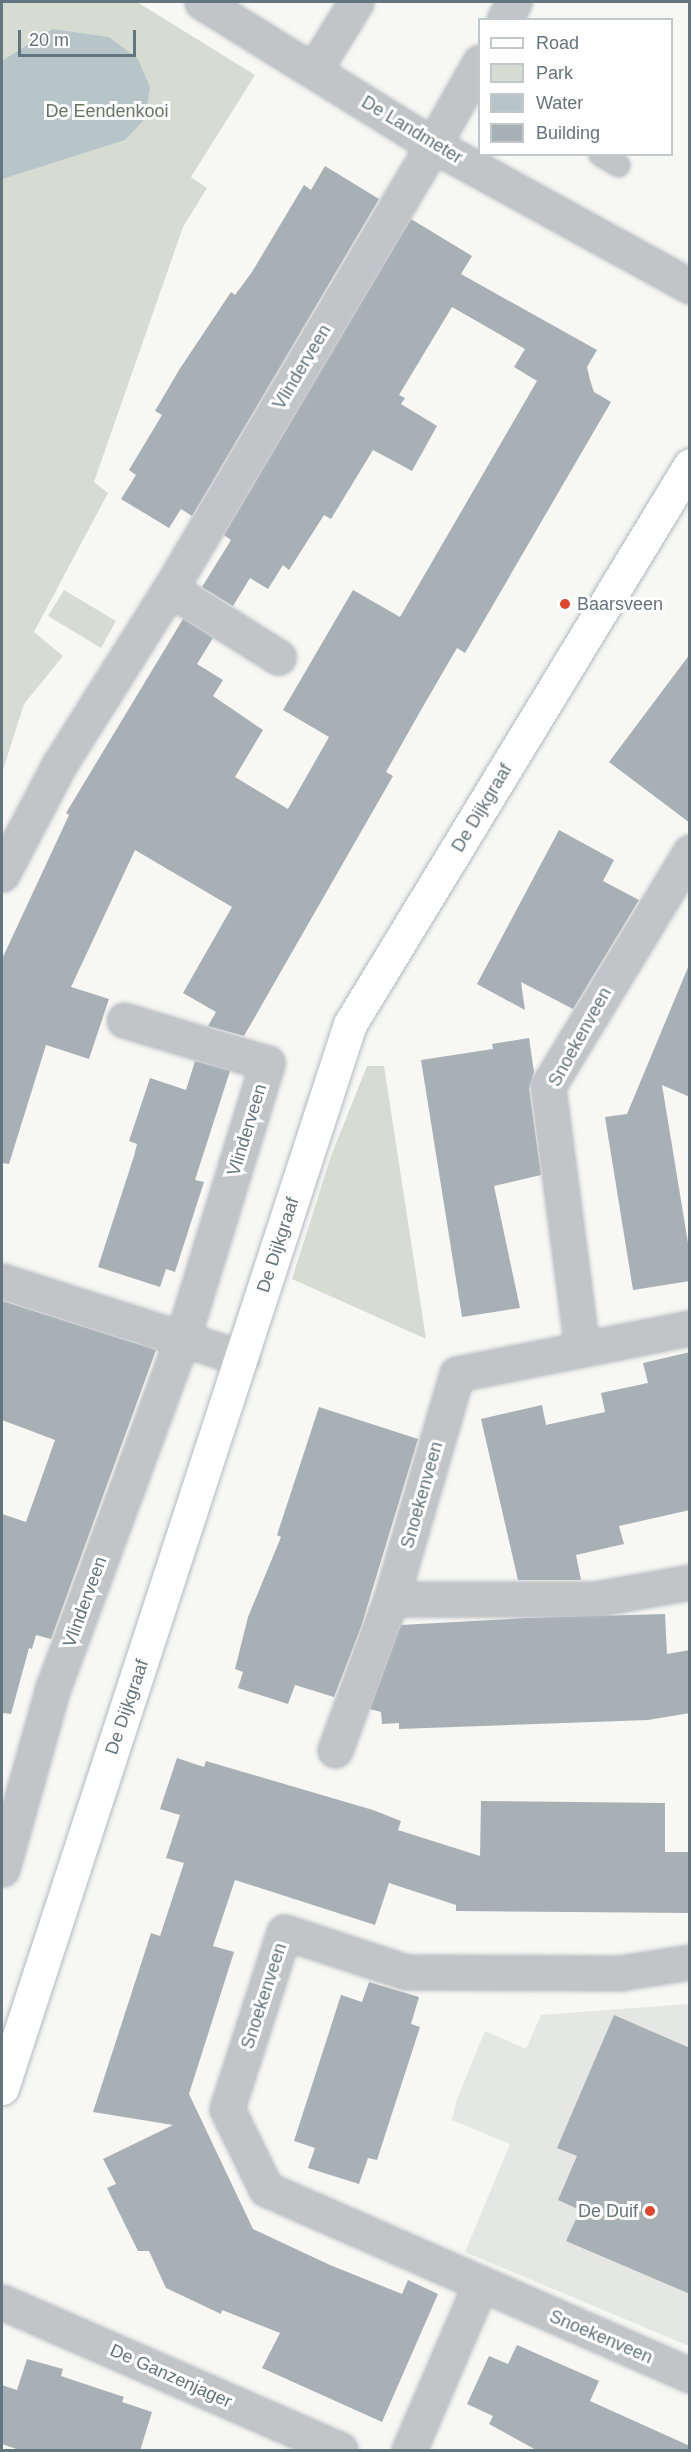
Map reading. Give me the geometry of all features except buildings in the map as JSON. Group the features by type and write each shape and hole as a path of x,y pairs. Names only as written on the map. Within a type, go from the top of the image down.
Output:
{"street":[{"name":"De Landmeter","path":"202,2 434,145 690,286"},
{"path":"314,70 356,2"},
{"path":"505,18 514,2"},
{"name":"Vlinderveen","path":"2,874 59,765 170,589 476,77"},
{"name":"De Dijkgraaf","path":"2,2088 350,1024 690,465"},
{"path":"170,589 278,657"},
{"name":"Snoekenveen","path":"582,1349 548,1086 690,852"},
{"name":"Vlinderveen","path":"2,1869 53,1688 182,1340 267,1063 124,1020"},
{"path":"2,1281 242,1359"},
{"name":"Snoekenveen","path":"335,1750 391,1599 457,1374 690,1328"},
{"path":"391,1599 595,1599 690,1582"},
{"name":"Snoekenveen","path":"690,1962 620,1973 406,1972 284,1932 227,2109 266,2189 480,2285 690,2375"},
{"path":"410,2451 480,2285"},
{"name":"De Ganzenjager","path":"2,2302 292,2440 340,2451"}],"lane":[{"path":"603,156 618,165"}],"shaded area":[{"path":"689,2004 689,2346 465,2252 510,2144 452,2120 457,2099 485,2031 526,2049 541,2015"}],"green space":[{"name":"De Eendenkooi","path":"2,2 137,2 255,75 191,177 207,188 183,227 94,482 108,493 34,632 63,656 24,704 2,773"},
{"path":"64,590 116,621 101,648 48,616"},
{"path":"367,1066 384,1066 426,1339 292,1279 331,1156"}],"water":[{"path":"52,29 109,37 138,59 150,87 145,119 125,140 2,179 2,61"}],"place":[{"name":"Baarsveen","path":"565,604"},
{"name":"De Duif","path":"650,2211"}]}
